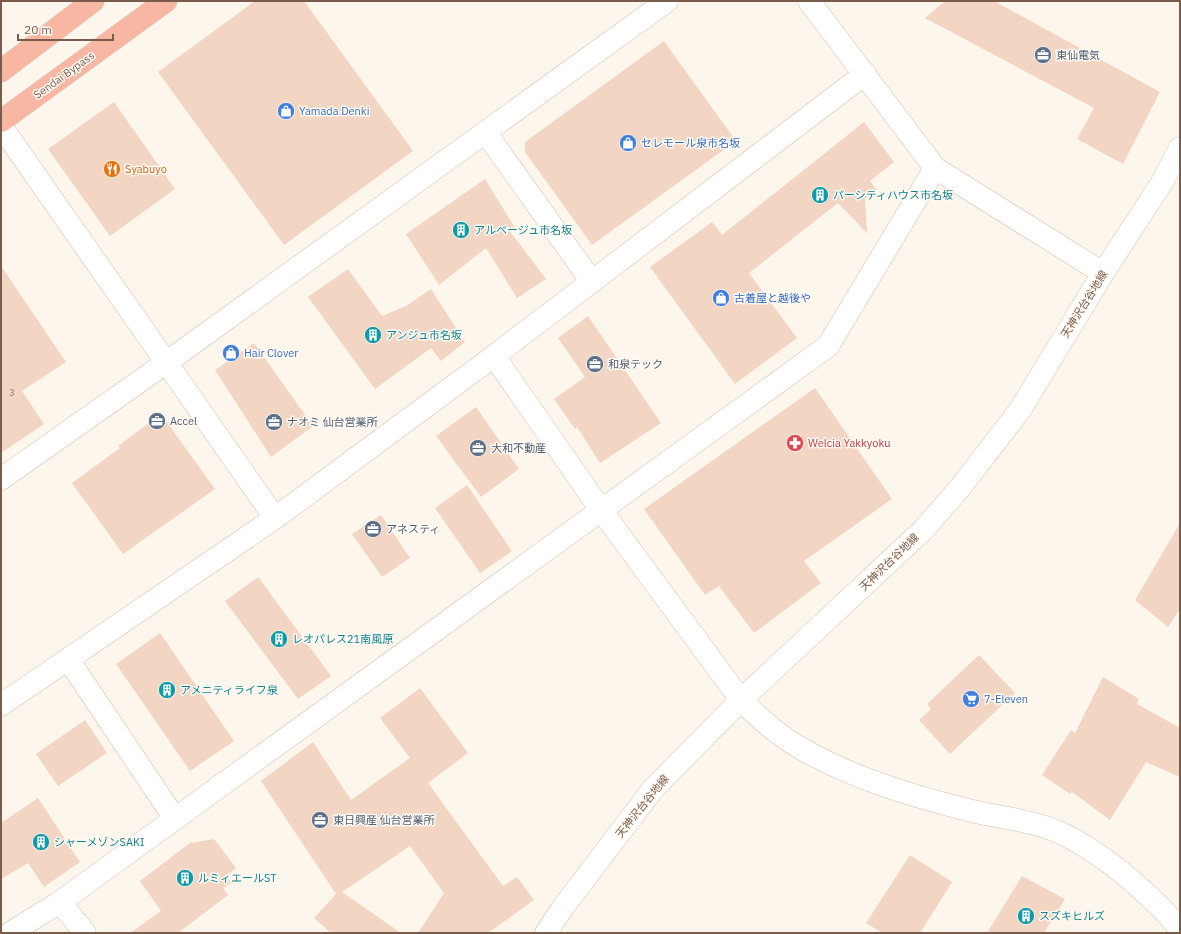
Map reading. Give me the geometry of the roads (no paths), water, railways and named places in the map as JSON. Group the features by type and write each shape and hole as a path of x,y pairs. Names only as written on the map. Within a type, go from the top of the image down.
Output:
{"highway":[{"path":"1,70 93,1"},
{"name":"Sendai Bypass","path":"1,121 166,1"}],"street":[{"path":"1,479 167,362 667,1"},
{"path":"809,1 935,168 1103,273"},
{"path":"1,705 275,518 494,356 865,74"},
{"path":"1,126 275,518"},
{"path":"486,133 592,282"},
{"name":"天神沢台谷地線","path":"546,933 564,906 654,789 741,700 917,535 959,489 1020,410 1103,273 1161,184 1180,148"},
{"path":"10,933 60,902 828,346 935,168"},
{"path":"494,356 601,510 741,700 764,723 796,746 833,765 885,786 946,804 1064,834 1100,855 1140,888 1180,928"},
{"path":"68,660 175,818"},
{"path":"60,902 84,933"}],"place":[{"name":"東仙電気","path":"1043,55"},
{"name":"Yamada Denki","path":"286,111"},
{"name":"セレモール泉市名坂","path":"628,143"},
{"name":"Syabuyo","path":"112,169"},
{"name":"パーシティハウス市名坂","path":"820,195"},
{"name":"アルページュ市名坂","path":"461,230"},
{"name":"古着屋と越後や","path":"721,298"},
{"name":"アンジュ市名坂","path":"373,335"},
{"name":"Hair Clover","path":"231,353"},
{"name":"和泉テック","path":"595,364"},
{"name":"Accel","path":"157,421"},
{"name":"ナオミ 仙台営業所","path":"274,422"},
{"name":"Welcia Yakkyoku","path":"795,443"},
{"name":"大和不動産","path":"478,448"},
{"name":"アネスティ","path":"373,529"},
{"name":"レオパレス21南風原","path":"279,639"},
{"name":"アメニティライフ泉","path":"167,690"},
{"name":"7-Eleven","path":"971,699"},
{"name":"東日興産 仙台営業所","path":"320,820"},
{"name":"シャーメゾンSAKI","path":"41,842"},
{"name":"ルミィエールST","path":"185,878"},
{"name":"スズキヒルズ","path":"1026,916"}]}
